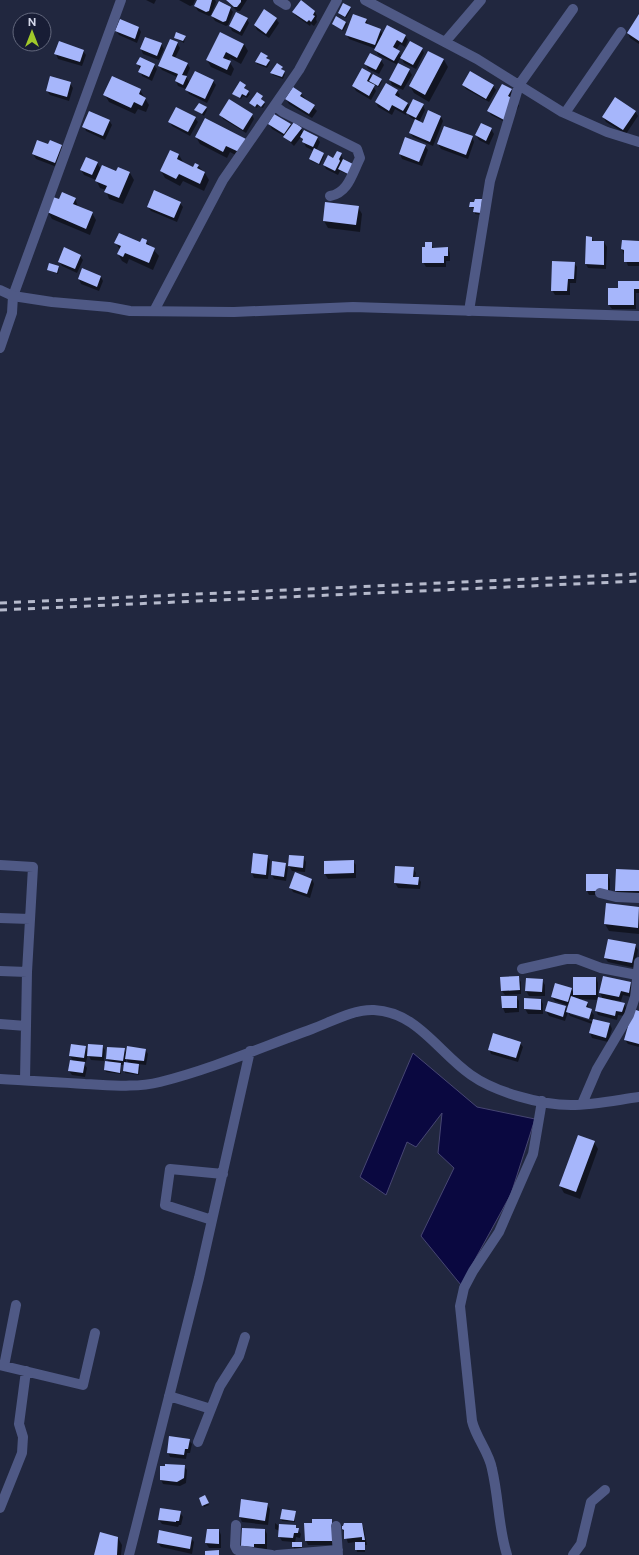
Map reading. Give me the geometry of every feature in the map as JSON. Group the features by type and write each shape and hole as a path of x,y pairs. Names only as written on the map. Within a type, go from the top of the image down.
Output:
{"street":[{"path":"0,348 12,313 13,296 121,0"},
{"path":"154,311 223,180 299,70 337,0"},
{"path":"365,0 477,59 565,113 607,132 639,142"},
{"path":"445,42 481,0"},
{"path":"469,311 490,181 519,85 573,9"},
{"path":"565,113 621,32"},
{"path":"274,106 357,149 360,158 344,189 339,194 330,196"},
{"path":"0,290 13,296 52,302 110,307 130,311 234,312 353,307 639,316"},
{"path":"0,865 33,867 27,972 25,1080"},
{"path":"600,893 616,897 639,898"},
{"path":"0,918 30,919"},
{"path":"522,969 566,959 577,959 601,968 637,975"},
{"path":"582,1104 597,1069 629,1015 635,997 639,962"},
{"path":"0,971 27,972"},
{"path":"0,1079 120,1086 149,1084 185,1074 250,1052 349,1014 376,1010 393,1014 411,1022 464,1070 484,1083 497,1089 542,1101 565,1105 639,1097"},
{"path":"0,1024 26,1026"},
{"path":"129,1555 212,1220 250,1052"},
{"path":"507,1555 498,1520 492,1468 489,1458 476,1435 472,1421 460,1306 464,1288 473,1271 499,1232 533,1154 542,1101"},
{"path":"212,1220 165,1205 170,1169 223,1174"},
{"path":"16,1305 2,1365 83,1384 95,1333"},
{"path":"198,1442 220,1386 238,1356 245,1337"},
{"path":"0,1508 22,1453 23,1437 19,1424 26,1371"},
{"path":"169,1396 211,1409"},
{"path":"573,1555 581,1544 591,1502 606,1490"},
{"path":"236,1525 235,1546 237,1550 272,1555"},
{"path":"277,1555 338,1553 336,1526"}],"shaded area":[{"path":"413,1053 477,1107 535,1119 511,1194 461,1285 421,1236 454,1168 438,1153 442,1113 416,1147 407,1142 386,1195 360,1177"}],"building":[{"path":"197,0 212,0 209,11 206,12 194,6"},
{"path":"226,0 241,0 241,2 237,7 234,7"},
{"path":"301,0 315,11 313,15 315,16 311,22 309,20 307,22 292,12"},
{"path":"219,1 231,7 226,21 223,22 211,16"},
{"path":"343,3 351,7 345,17 338,13"},
{"path":"264,9 277,18 266,34 254,25"},
{"path":"236,12 248,18 240,32 229,26"},
{"path":"353,14 367,19 365,23 381,29 375,45 345,35"},
{"path":"639,14 639,41 627,33"},
{"path":"336,16 346,22 342,30 332,24"},
{"path":"120,19 139,27 135,39 115,31"},
{"path":"387,25 406,35 402,43 397,40 393,47 400,51 394,61 374,50"},
{"path":"176,32 186,36 183,41 174,38"},
{"path":"220,32 244,44 237,58 226,52 223,58 231,61 227,70 206,60"},
{"path":"145,37 162,43 157,56 140,49"},
{"path":"170,39 178,42 172,56 188,63 182,75 187,76 183,85 175,81 178,74 158,66"},
{"path":"59,41 84,50 80,62 54,54"},
{"path":"410,41 423,48 413,65 400,58"},
{"path":"428,51 444,59 425,95 409,86"},
{"path":"261,52 268,56 266,58 270,60 266,66 255,62"},
{"path":"370,53 382,59 376,70 364,64"},
{"path":"140,57 155,64 149,77 138,72 141,66 136,64"},
{"path":"277,63 283,67 281,69 285,71 282,77 270,73"},
{"path":"398,63 410,69 401,86 389,80"},
{"path":"362,68 371,73 367,81 375,85 369,96 352,86"},
{"path":"195,71 214,80 205,99 185,90"},
{"path":"470,71 494,85 486,99 462,85"},
{"path":"373,74 382,79 378,86 369,81"},
{"path":"50,76 71,82 67,97 46,91"},
{"path":"112,76 141,89 139,94 146,98 142,106 134,102 131,108 103,95"},
{"path":"240,81 246,85 244,88 249,91 246,96 242,94 240,98 232,94"},
{"path":"386,83 398,90 395,95 408,103 403,111 392,105 389,111 375,102"},
{"path":"502,84 512,89 508,96 517,101 506,121 487,111"},
{"path":"293,87 302,93 300,96 315,105 309,114 285,99"},
{"path":"257,92 263,96 261,99 265,102 261,107 257,104 255,107 249,103"},
{"path":"615,97 636,111 623,130 602,117"},
{"path":"229,99 253,114 243,130 219,115"},
{"path":"413,99 424,104 416,118 406,113"},
{"path":"199,103 207,107 202,114 194,110"},
{"path":"176,107 196,117 188,132 168,122"},
{"path":"428,110 441,116 430,142 409,133 415,119 423,123"},
{"path":"89,111 110,120 103,136 82,127"},
{"path":"274,114 291,124 284,134 268,124"},
{"path":"205,118 246,139 239,152 226,146 223,152 195,137"},
{"path":"294,122 302,128 291,142 283,137"},
{"path":"481,123 492,128 486,141 475,135"},
{"path":"444,126 473,136 466,155 437,144"},
{"path":"304,130 318,137 313,147 302,142 303,139 300,137"},
{"path":"405,137 426,145 419,162 399,154"},
{"path":"37,140 48,144 50,140 62,145 55,163 32,154"},
{"path":"314,148 324,153 319,164 309,159"},
{"path":"170,150 179,154 177,159 193,167 195,163 199,165 197,168 205,172 200,184 179,174 176,179 160,171"},
{"path":"337,151 342,153 335,171 323,165 328,155 333,158"},
{"path":"86,157 98,162 92,175 80,170"},
{"path":"343,159 353,164 348,174 338,169"},
{"path":"102,165 116,171 118,167 130,172 119,198 104,192 107,186 95,181"},
{"path":"154,190 181,202 174,218 147,207"},
{"path":"62,192 76,198 73,204 93,212 86,229 47,212 53,197 59,199"},
{"path":"475,199 482,199 481,213 473,212 474,207 469,207 470,202 474,202"},
{"path":"325,202 359,206 356,225 323,221"},
{"path":"119,233 140,242 142,238 147,240 146,244 155,248 149,263 125,253 123,257 117,254 121,246 114,243"},
{"path":"586,236 592,237 592,241 604,241 604,265 585,264"},
{"path":"622,240 639,241 639,262 624,262 624,250 621,249"},
{"path":"425,242 432,242 432,248 448,247 448,256 444,256 444,263 422,263 422,247 425,247"},
{"path":"64,247 81,255 75,269 58,262"},
{"path":"552,261 575,262 574,279 568,279 567,291 551,291"},
{"path":"49,263 59,266 57,273 47,270"},
{"path":"82,268 101,276 97,287 78,279"},
{"path":"618,281 639,281 639,289 634,289 634,305 608,305 608,288 618,288"},
{"path":"253,853 268,855 266,875 251,873"},
{"path":"289,855 304,856 303,868 288,866"},
{"path":"354,860 354,873 324,874 324,861"},
{"path":"272,861 286,863 284,877 271,875"},
{"path":"395,866 414,867 413,877 419,877 418,885 394,883"},
{"path":"616,869 639,870 639,891 615,891"},
{"path":"295,872 312,879 307,894 289,888"},
{"path":"586,874 608,874 608,891 586,891"},
{"path":"606,903 639,907 638,928 604,924"},
{"path":"608,939 636,944 632,963 604,958"},
{"path":"519,976 520,990 501,991 500,977"},
{"path":"603,976 631,982 629,993 621,991 619,997 599,993"},
{"path":"573,977 596,977 596,995 573,995"},
{"path":"526,978 543,979 542,992 525,991"},
{"path":"555,983 572,988 568,1002 551,997"},
{"path":"501,996 517,996 517,1008 502,1008"},
{"path":"571,996 588,1002 586,1007 592,1009 589,1019 566,1012"},
{"path":"598,997 625,1003 622,1012 616,1011 615,1016 595,1011"},
{"path":"524,998 541,999 541,1010 524,1009"},
{"path":"548,1001 566,1006 563,1017 545,1011"},
{"path":"633,1009 639,1011 639,1044 624,1040"},
{"path":"593,1019 610,1023 606,1038 589,1033"},
{"path":"493,1033 521,1042 516,1058 488,1050"},
{"path":"71,1044 86,1046 84,1058 69,1056"},
{"path":"88,1044 103,1045 102,1057 87,1056"},
{"path":"127,1046 146,1049 144,1061 125,1059"},
{"path":"107,1047 125,1048 123,1061 106,1059"},
{"path":"70,1060 85,1062 83,1073 68,1071"},
{"path":"105,1061 121,1063 120,1073 104,1070"},
{"path":"124,1062 139,1064 138,1074 123,1071"},
{"path":"578,1135 595,1141 576,1192 559,1186"},
{"path":"169,1436 190,1439 188,1449 185,1449 184,1455 167,1453"},
{"path":"165,1464 185,1465 184,1478 177,1482 160,1480 160,1466 165,1466"},
{"path":"205,1495 209,1503 202,1506 199,1498"},
{"path":"241,1499 268,1503 265,1521 239,1517"},
{"path":"160,1508 181,1511 179,1521 158,1520"},
{"path":"282,1509 296,1511 294,1521 280,1519"},
{"path":"312,1519 332,1519 332,1541 305,1541 304,1523 312,1523"},
{"path":"344,1523 362,1523 365,1540 362,1540 362,1537 344,1539 344,1530 342,1529 342,1526"},
{"path":"279,1524 296,1525 296,1528 299,1528 298,1533 294,1533 293,1538 278,1537"},
{"path":"242,1528 265,1529 265,1544 254,1544 254,1547 241,1546"},
{"path":"207,1529 219,1529 219,1544 205,1543"},
{"path":"159,1530 192,1537 190,1549 157,1543"},
{"path":"100,1532 118,1537 117,1555 94,1555"},
{"path":"292,1542 302,1542 302,1547 292,1547"},
{"path":"355,1542 365,1542 365,1550 355,1550"},
{"path":"219,1550 219,1555 205,1555 205,1551"}],"railway":[{"path":"0,603 639,574"},
{"path":"0,610 639,581"}]}
